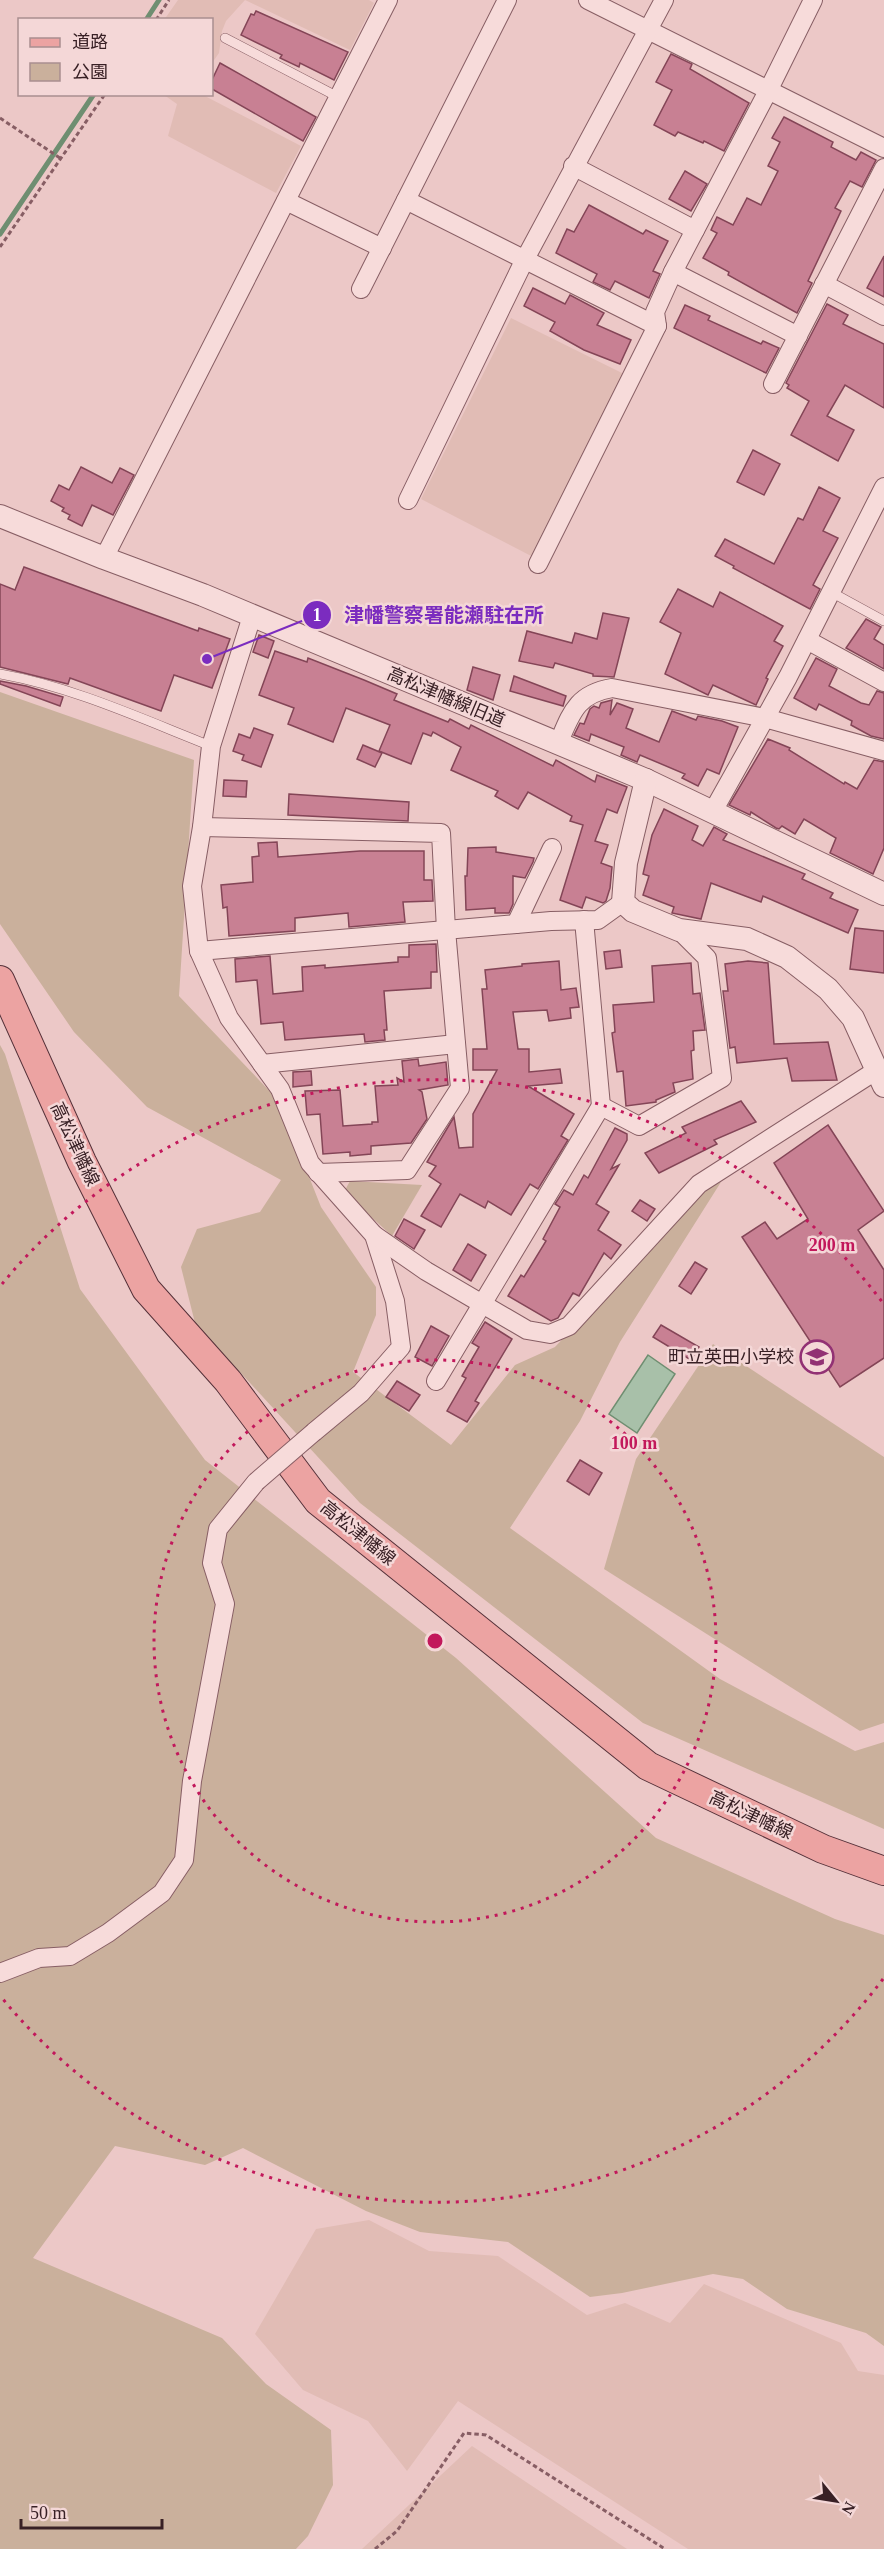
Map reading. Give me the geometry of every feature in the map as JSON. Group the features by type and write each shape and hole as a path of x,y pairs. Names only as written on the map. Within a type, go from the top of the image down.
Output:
{"main road":[{"name":"高松津幡線","path":"0,980 82,1162 146,1289 228,1381 318,1502 648,1766 822,1849 884,1871"}],"street":[{"path":"104,558 388,0"},
{"path":"361,289 507,0"},
{"path":"588,0 884,148"},
{"path":"408,500 524,261 663,0"},
{"path":"538,564 657,326 655,312 673,272 813,0"},
{"path":"573,166 695,230"},
{"path":"774,384 884,168"},
{"path":"406,200 657,326"},
{"path":"286,201 382,248"},
{"path":"673,272 798,336"},
{"path":"824,284 884,316"},
{"path":"712,813 807,640 884,487"},
{"name":"高松津幡線旧道","path":"0,516 203,595 646,780 884,894"},
{"path":"252,616 211,746 202,827 192,886 199,951 229,1018 280,1089 310,1163 318,1173 374,1235 426,1271 527,1330 550,1334 569,1326 699,1184 880,1078 853,1018 828,989 788,957 747,939 679,930 633,911 623,902"},
{"path":"807,640 884,681"},
{"path":"558,744 570,717 581,700 594,691 612,688 765,718 884,752"},
{"path":"199,951 516,924 598,920 623,902 626,863 646,780"},
{"path":"202,827 441,833 446,930 460,1088 407,1170 318,1173"},
{"path":"516,924 552,848"},
{"path":"436,1381 601,1106 584,920"},
{"path":"601,1106 639,1126 722,1078 707,958 679,930"},
{"path":"262,1064 456,1044"},
{"path":"0,1973 39,1958 70,1956 108,1933 162,1893 184,1860 192,1781 225,1605 212,1563 218,1529 256,1482 361,1393 401,1347 395,1301 374,1235"}],"lane":[{"path":"225,38 340,98"},
{"path":"831,592 884,621"},
{"path":"0,674 28,679 79,694 211,746"}],"path":[{"path":"157,18 169,0"},
{"path":"0,247 104,96"},
{"path":"0,117 60,158"},
{"path":"375,2549 397,2531 464,2433 486,2434 665,2549"}],"shaded area":[{"path":"178,0 245,0 226,21 219,53 213,62 213,18 165,18"},
{"path":"245,0 369,0 374,3 350,50"},
{"path":"165,96 205,96 301,146 276,193 168,136 177,104"},
{"path":"511,318 628,376 537,559 421,499"},
{"path":"648,1355 675,1374 637,1433 609,1414"},
{"path":"369,2220 429,2251 498,2256 587,2315 625,2303 670,2323 704,2284 841,2343 858,2371 884,2375 884,2549 688,2549 458,2401 407,2471 368,2421 303,2390 255,2334 316,2229"},
{"path":"472,2446 627,2549 362,2549"}],"green space":[{"path":"0,692 194,760 179,996 279,1101 321,1207 376,1287 376,1315 353,1372 451,1445 515,1365 555,1347 702,1191 721,1182 620,1342 580,1421 510,1528 720,1679 855,1751 884,1742 884,1829 643,1723 360,1503 195,1323 181,1267 197,1229 260,1212 281,1180 147,1107 74,1032 0,924"},
{"path":"0,1045 5,1054 80,1289 205,1460 456,1658 656,1838 835,1919 884,1935 884,2346 866,2333 787,2309 743,2279 713,2274 622,2293 590,2297 508,2242 420,2232 366,2211 243,2148 205,2165 115,2146 33,2258 222,2338 266,2384 331,2430 333,2485 308,2536 296,2549 0,2549"},
{"path":"350,1181 422,1185 392,1236 344,1192"},
{"path":"713,1344 884,1457 884,1723 860,1731 604,1569 636,1459"}],"building":[{"path":"256,11 348,52 334,80 300,63 299,67 280,58 282,55 241,35 251,14 254,15"},
{"path":"671,54 692,64 690,69 749,103 724,151 678,132 675,136 654,125 672,90 656,82"},
{"path":"220,63 316,117 303,141 213,90 213,78"},
{"path":"784,117 833,142 831,147 856,160 861,152 876,160 862,187 850,181 835,208 841,211 808,281 812,283 797,313 728,275 729,272 703,258 717,233 711,230 717,217 733,225 747,198 761,205 778,171 768,166 780,142 772,138"},
{"path":"685,171 707,184 691,211 669,199"},
{"path":"589,205 643,234 646,230 668,241 653,271 660,274 649,298 615,281 610,290 593,282 597,274 556,253 567,229 574,232"},
{"path":"884,256 884,297 867,288"},
{"path":"533,288 565,304 570,295 604,313 597,325 631,340 620,364 584,350 550,331 555,322 524,306"},
{"path":"827,304 848,315 843,324 884,344 884,408 845,385 827,416 854,430 838,461 791,435 809,401 787,388 789,385 786,383"},
{"path":"685,305 710,316 708,320 761,344 763,341 779,348 766,373 674,328"},
{"path":"753,450 780,464 764,495 737,482"},
{"path":"81,467 112,483 120,468 134,475 113,515 92,505 82,526 68,519 70,515 62,511 64,508 51,501 59,485 69,490"},
{"path":"819,487 840,498 823,531 838,538 813,585 820,589 810,609 715,556 725,539 774,564 798,518 803,520"},
{"path":"24,567 198,631 199,628 230,639 212,688 174,675 161,711 70,678 68,684 0,667 0,584 15,590"},
{"path":"678,589 713,607 720,592 783,626 774,641 783,646 766,678 768,679 756,705 713,685 708,695 665,674 681,633 660,622"},
{"path":"603,613 629,618 614,677 593,676 593,674 555,663 553,668 519,661 527,631 572,643 575,633 597,639"},
{"path":"866,619 881,627 874,639 884,645 884,669 846,648"},
{"path":"259,635 274,641 268,658 253,652"},
{"path":"275,651 307,662 308,658 364,680 397,694 394,700 448,722 450,719 469,729 471,725 553,766 556,760 595,782 597,775 627,787 617,813 607,809 595,841 608,845 601,863 612,867 606,901 603,903 586,897 582,908 560,900 583,825 570,821 572,816 528,792 518,809 495,796 498,791 451,770 461,747 433,732 431,736 423,733 411,764 379,751 390,725 346,708 333,742 288,724 294,708 259,695"},
{"path":"816,658 837,669 829,686 861,703 869,705 877,691 884,693 884,739 871,736 851,725 852,721 819,704 816,710 794,698"},
{"path":"473,667 500,675 493,700 467,690"},
{"path":"514,676 566,696 563,706 510,691"},
{"path":"0,681 63,697 60,706 0,684"},
{"path":"612,700 610,715 617,703 633,709 626,728 659,742 672,711 696,720 698,716 738,727 719,774 707,769 698,786 682,778 685,774 640,755 637,762 621,755 624,747 591,734 589,741 574,735 580,723 584,724 590,709 594,706 599,708 601,703"},
{"path":"254,728 273,735 261,767 242,760 244,755 233,751 239,734 250,738"},
{"path":"768,739 790,748 789,750 844,784 845,782 857,789 874,760 884,762 884,848 873,874 830,853 836,838 804,819 795,834 782,826 779,829 776,828 751,812 750,815 729,805"},
{"path":"363,745 382,753 375,767 357,759"},
{"path":"224,780 247,781 246,797 223,796"},
{"path":"289,794 409,802 408,821 288,815"},
{"path":"664,809 698,826 692,840 703,846 714,827 727,834 723,840 805,874 802,879 833,893 830,898 858,910 848,933 763,896 761,902 711,883 701,919 672,913 674,907 643,895 649,876 643,874 652,835"},
{"path":"277,842 278,857 360,851 424,851 424,880 432,880 433,901 403,902 405,922 349,927 348,913 295,918 295,931 229,936 227,907 223,908 221,885 253,882 252,857 259,856 258,843"},
{"path":"496,847 496,852 534,858 525,878 513,876 513,904 509,913 495,913 495,908 466,910 465,876 467,876 468,848"},
{"path":"855,928 884,931 884,973 850,969"},
{"path":"436,944 437,972 431,972 431,988 384,991 387,1030 384,1030 385,1040 365,1042 364,1034 285,1040 283,1022 261,1024 257,980 236,982 235,959 270,956 273,994 303,991 302,967 325,965 325,968 398,962 398,957 409,957 409,945"},
{"path":"620,950 622,967 606,969 604,952"},
{"path":"559,961 561,990 576,988 579,1007 570,1008 571,1018 549,1021 547,1010 513,1012 518,1049 529,1049 529,1072 560,1069 562,1083 528,1086 574,1114 561,1136 568,1140 538,1189 530,1184 511,1215 488,1201 485,1208 460,1194 441,1227 421,1216 441,1184 429,1176 436,1166 427,1162 454,1117 459,1148 473,1147 473,1114 497,1070 473,1070 473,1049 487,1049 482,989 487,989 485,970"},
{"path":"748,961 768,963 774,1044 828,1042 837,1080 792,1081 787,1058 737,1063 735,1047 730,1048 723,991 728,991 725,964"},
{"path":"691,963 693,994 700,993 705,1030 693,1031 694,1050 691,1051 693,1079 673,1083 675,1092 656,1102 626,1106 623,1071 617,1072 612,1033 615,1032 613,1005 654,1002 652,966"},
{"path":"418,1059 419,1066 446,1062 448,1085 419,1090 422,1092 427,1119 411,1143 371,1146 371,1154 350,1156 350,1152 323,1154 320,1114 307,1115 305,1091 340,1090 343,1126 372,1124 372,1122 378,1122 375,1086 398,1085 397,1078 404,1082 402,1061"},
{"path":"311,1071 312,1085 293,1087 293,1072"},
{"path":"741,1101 756,1122 714,1140 717,1144 659,1173 645,1153 686,1133 682,1127"},
{"path":"828,1125 884,1211 858,1230 884,1270 884,1358 840,1387 742,1237 765,1222 777,1239 808,1219 774,1163"},
{"path":"615,1128 627,1134 627,1140 611,1169 619,1165 596,1204 609,1212 598,1230 621,1245 611,1259 604,1253 579,1296 573,1293 558,1318 551,1321 508,1296 521,1275 524,1277 546,1241 543,1239 560,1207 555,1204 564,1190 573,1195 584,1175 588,1178"},
{"path":"640,1200 655,1209 647,1221 632,1211"},
{"path":"404,1219 425,1230 414,1249 395,1236"},
{"path":"468,1244 486,1255 471,1281 453,1270"},
{"path":"695,1262 707,1269 691,1294 679,1286"},
{"path":"485,1322 512,1339 475,1401 479,1403 467,1422 447,1411 466,1378 462,1376 479,1347 472,1343"},
{"path":"661,1325 699,1347 691,1360 653,1337"},
{"path":"431,1326 449,1336 432,1366 415,1357"},
{"path":"397,1381 420,1395 409,1411 386,1397"},
{"path":"580,1460 602,1473 589,1495 567,1481"}],"waterway":[{"path":"147,18 159,0"},
{"path":"0,234 93,96"}],"place":[{"name":"津幡警察署能瀬駐在所","path":"207,659"},
{"name":"町立英田小学校","path":"817,1357"}]}
